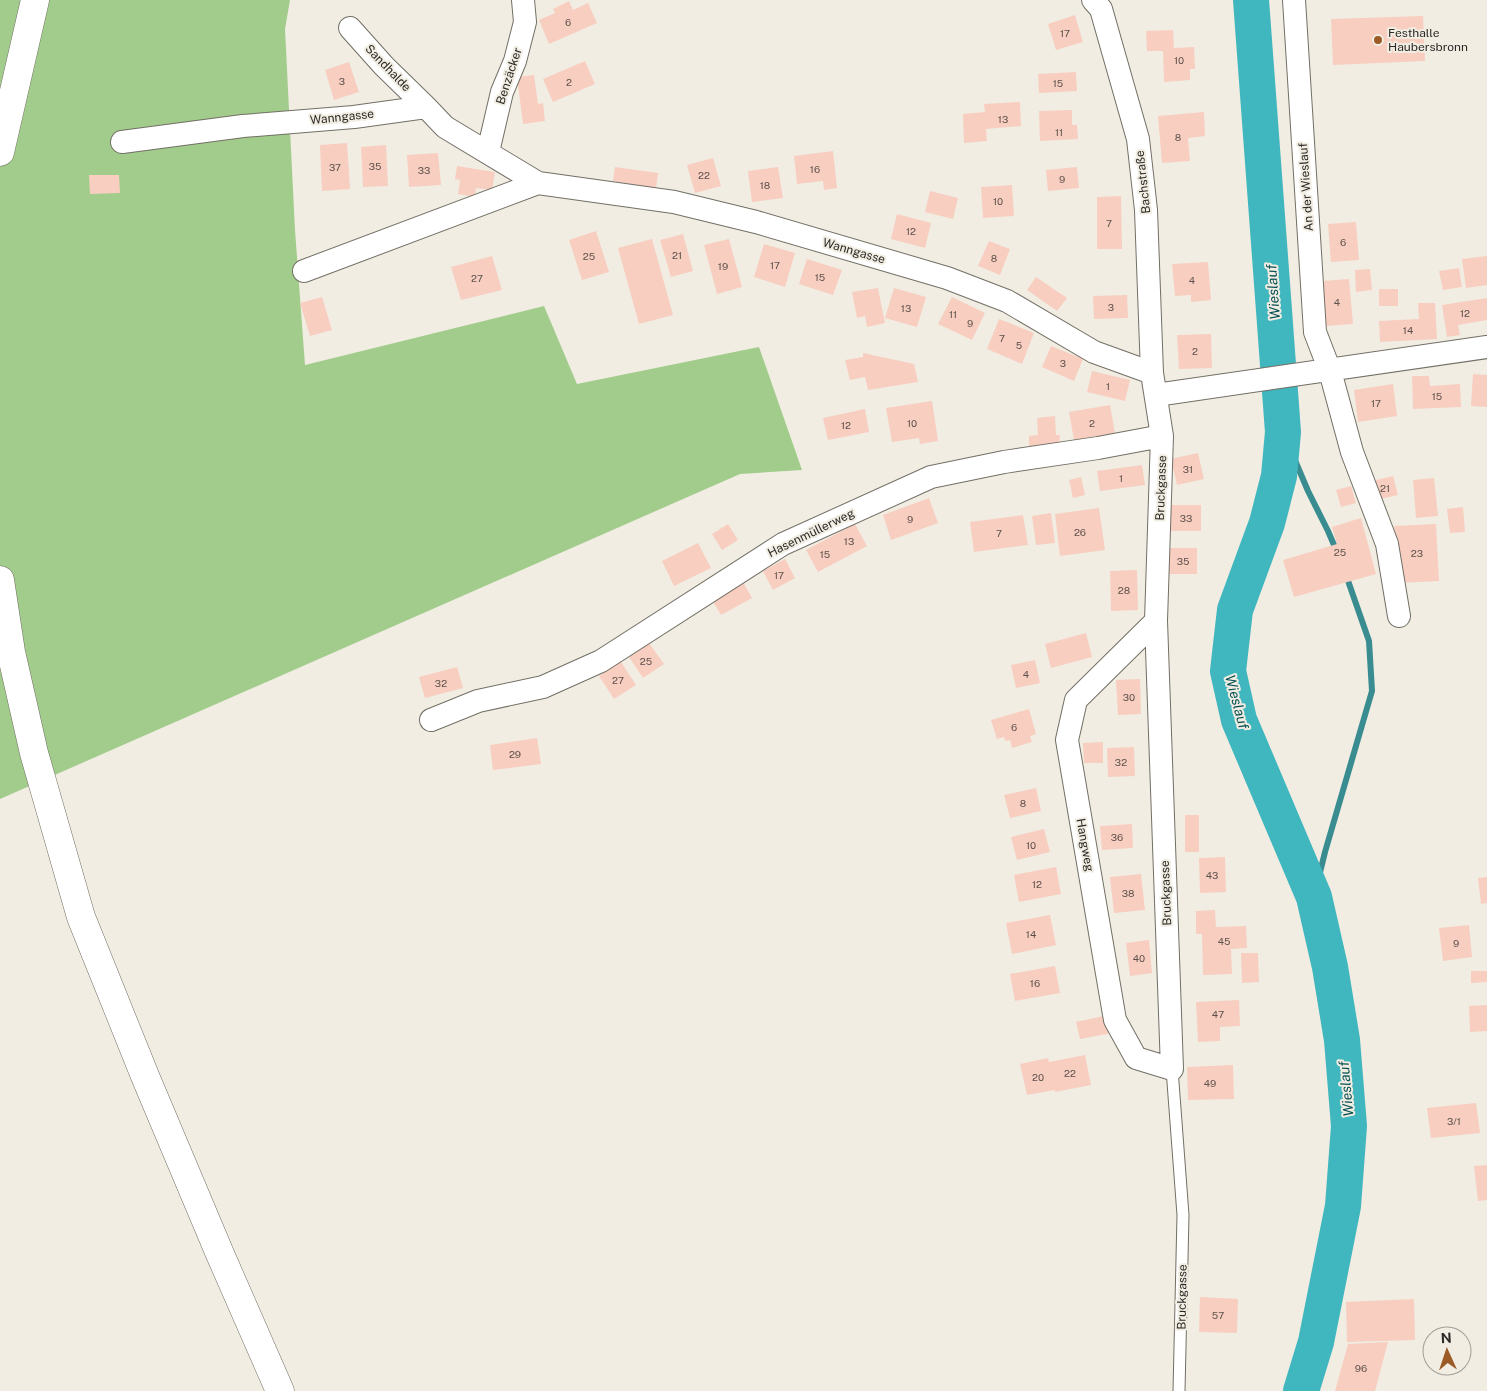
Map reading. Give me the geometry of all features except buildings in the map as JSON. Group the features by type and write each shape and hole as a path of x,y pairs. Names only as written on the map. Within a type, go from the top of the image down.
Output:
{"main road":[{"path":"0,152 35,0"},
{"path":"0,580 11,652 34,753 81,917 216,1246 280,1391"}],"street":[{"name":"Benzäcker","path":"488,152 502,92 515,61 525,22 523,0"},
{"name":"Bachstraße","path":"1093,0 1101,9 1138,138 1146,210 1152,373"},
{"name":"An der Wieslauf","path":"1294,0 1315,332 1322,372"},
{"name":"Sandhalde","path":"350,28 384,66 426,107"},
{"name":"Wanngasse","path":"122,142 243,126 354,117 426,107 446,127 538,183 674,202 756,222 947,278 1007,301 1094,352 1152,373"},
{"name":"Wanngasse","path":"304,270 538,183"},
{"path":"1156,395 1487,347"},
{"path":"1322,372 1387,544 1399,616"},
{"name":"Bruckgasse","path":"1152,373 1162,436 1156,622 1172,1069"},
{"name":"Hasenmüllerweg","path":"431,720 478,701 543,687 601,661 784,544 931,478 1004,462 1162,436"},
{"name":"Hangweg","path":"1156,622 1076,700 1067,740 1115,1020 1136,1058 1172,1069"}],"lane":[{"name":"Bruckgasse","path":"1172,1069 1183,1215 1179,1391"}],"green space":[{"path":"0,0 290,0 285,29 295,230 305,365 544,306 577,384 759,347 802,470 740,474 0,799"}],"waterway":[{"name":"Wieslauf","path":"1251,0 1283,432 1279,476 1267,523 1235,610 1228,671 1239,720 1314,897 1330,967 1342,1040 1349,1126 1343,1206 1316,1342 1301,1391"},
{"path":"1283,432 1337,552"},
{"path":"1314,897 1325,852 1372,691 1369,641 1346,575"}],"place":[{"name":"Festhalle Haubersbronn","path":"1378,40"}]}
